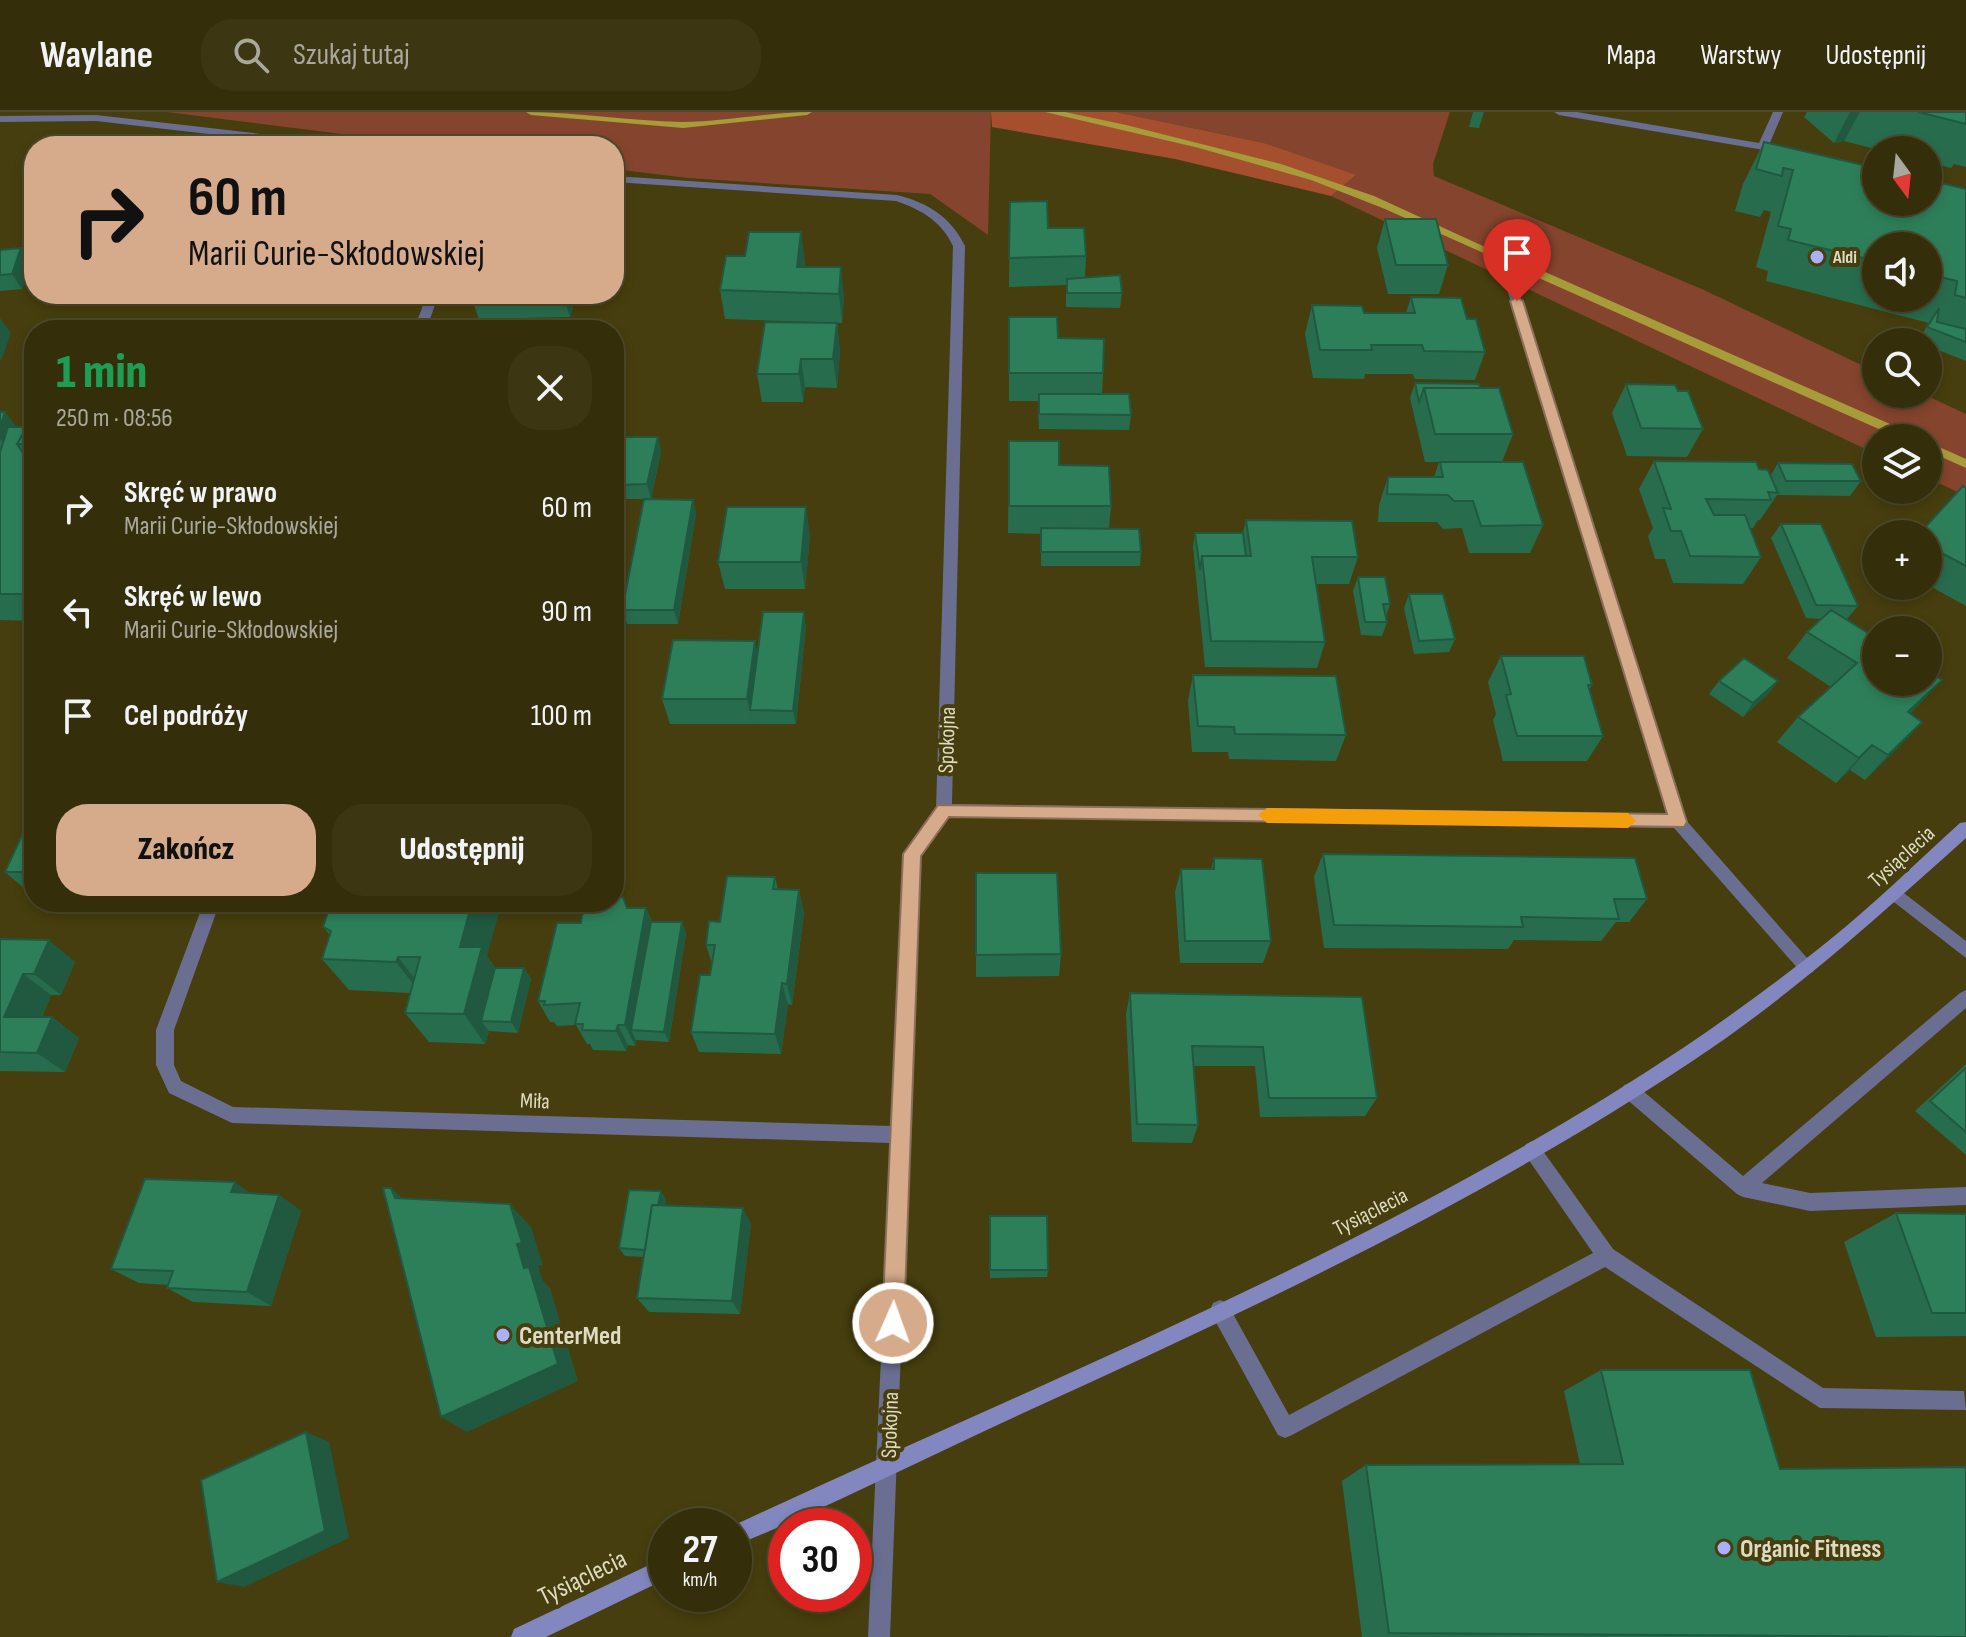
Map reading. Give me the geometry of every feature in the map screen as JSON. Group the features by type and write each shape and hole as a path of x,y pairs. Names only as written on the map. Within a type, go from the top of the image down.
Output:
{"street":[{"path":"1559,112 1792,152"},
{"path":"1764,145 1778,112"},
{"path":"0,119 96,118 253,136"},
{"name":"Spokojna","path":"624,180 897,198 939,215 953,231 959,246 944,810 912,854 879,1637"},
{"path":"1508,273 1678,822 1807,967"},
{"path":"944,810 1678,822"},
{"name":"Tysiąclecia","path":"752,1528 1358,1245 1532,1150 1630,1091 1807,967 1896,894 1966,828"},
{"path":"1896,894 1966,951"},
{"name":"Miła","path":"208,912 165,1030 165,1065 175,1087 232,1115 901,1135"},
{"path":"1743,1188 1966,998"},
{"path":"1630,1091 1743,1188 1810,1202 1966,1196"},
{"path":"1532,1150 1606,1256 1820,1398 1964,1401"},
{"path":"1220,1310 1285,1428 1606,1256"},
{"name":"Tysiąclecia","path":"522,1637 648,1577"}],"shaded area":[{"path":"167,112 991,112 988,235 930,194 688,178 624,170 624,136 358,136"},
{"path":"991,112 1116,112 1264,143 1356,175 1331,196 1175,159 992,127"},
{"path":"1116,112 1450,112 1433,164 1434,176 1704,290 1862,365 1862,408 1942,408 1942,403 1966,414 1966,496 1942,485 1942,424 1862,424 1862,447 1331,196 1355,176 1264,143"}],"building":[{"path":"1918,112 1966,112 1966,124"},
{"path":"1764,142 1862,165 1862,216 1942,216 1942,183 1966,189 1966,298 1955,295 1957,281 1942,277 1942,232 1862,232 1862,258 1788,240 1791,229 1778,226 1793,170 1783,168 1782,176 1756,169"},
{"path":"1047,201 1048,228 1084,228 1086,256 1009,258 1010,202"},
{"path":"1385,219 1436,219 1448,265 1396,265"},
{"path":"749,232 801,232 797,267 841,267 839,294 720,290 726,256 745,256"},
{"path":"21,248 12,274 0,275 0,250"},
{"path":"1120,275 1122,293 1067,293 1067,279"},
{"path":"1411,297 1461,298 1467,319 1476,319 1485,352 1424,351 1422,345 1371,345 1372,350 1320,350 1312,305 1362,306 1364,313 1415,313"},
{"path":"1938,312 1937,322 1966,329 1966,342 1942,333 1942,328 1927,327"},
{"path":"1009,317 1057,317 1058,338 1104,339 1103,373 1009,373"},
{"path":"765,322 837,323 833,359 801,359 799,374 757,374"},
{"path":"1415,383 1479,384 1480,388 1424,388 1419,402"},
{"path":"1626,384 1675,385 1678,391 1688,391 1703,429 1641,428"},
{"path":"1424,388 1499,388 1513,434 1435,434"},
{"path":"1039,394 1129,394 1131,415 1039,414"},
{"path":"8,427 24,427 17,444 24,454 24,594 0,594 0,452"},
{"path":"24,432 24,444 17,444"},
{"path":"624,437 658,437 647,484 624,485"},
{"path":"1009,441 1059,441 1059,465 1109,466 1111,506 1009,506"},
{"path":"1654,461 1756,462 1759,469 1768,470 1778,493 1768,492 1771,500 1706,499 1714,515 1745,515 1761,557 1690,556 1681,531 1671,531 1663,508 1671,509"},
{"path":"1440,462 1523,462 1543,525 1481,526 1473,501 1454,501 1448,495 1387,494 1388,477 1443,477"},
{"path":"1778,463 1852,464 1861,481 1786,481"},
{"path":"1963,486 1966,488 1966,566 1942,553 1942,520 1932,520"},
{"path":"644,499 693,500 674,610 624,610"},
{"path":"727,507 806,507 801,562 718,562"},
{"path":"1246,520 1352,521 1358,557 1312,557 1325,642 1211,641 1202,556 1251,556"},
{"path":"1781,524 1821,524 1858,606 1816,605"},
{"path":"1041,528 1139,529 1141,552 1041,552"},
{"path":"1195,533 1243,533 1246,556 1202,556 1200,570"},
{"path":"1358,577 1385,577 1390,604 1383,604 1387,622 1365,622"},
{"path":"1409,594 1443,594 1455,639 1419,641"},
{"path":"1831,610 1862,629 1862,696 1925,696 1908,712 1922,722 1888,755 1872,745 1859,758 1798,717 1857,663 1807,632"},
{"path":"763,612 804,612 793,711 750,710"},
{"path":"673,640 755,641 747,699 662,699"},
{"path":"1501,656 1584,656 1592,685 1588,685 1603,736 1517,736 1506,695 1511,694"},
{"path":"1744,658 1778,681 1753,703 1719,681"},
{"path":"1193,675 1336,676 1346,735 1235,734 1234,727 1198,726"},
{"path":"24,831 24,872 5,872"},
{"path":"1323,854 1635,858 1647,899 1614,899 1619,919 1521,917 1523,927 1334,925"},
{"path":"1214,858 1262,859 1271,941 1185,941 1181,869 1214,869"},
{"path":"976,873 1057,873 1061,954 976,955"},
{"path":"727,876 775,877 773,889 799,890 787,984 782,983 775,1034 691,1032 700,975 710,975 715,945 706,945 709,921 720,922"},
{"path":"624,900 627,908 646,908 625,1025 618,1025 616,1031 582,1030 583,1024 575,1024 580,1003 544,1005 545,1001 538,1001 557,923 581,923 585,912 624,912"},
{"path":"328,912 469,912 460,947 482,947 464,1014 405,1013 420,957 398,957 396,962 322,959 331,931 323,927"},
{"path":"651,922 682,922 664,1032 631,1030"},
{"path":"0,939 49,940 34,974 23,974 4,1017 52,1017 37,1053 0,1052"},
{"path":"495,968 524,968 511,1022 481,1021"},
{"path":"1130,993 1362,997 1377,1098 1269,1098 1263,1047 1192,1046 1198,1125 1137,1124"},
{"path":"1966,1068 1966,1132 1930,1101"},
{"path":"145,1179 235,1182 231,1192 279,1195 247,1292 167,1288 173,1271 111,1269"},
{"name":"CenterMed","path":"383,1188 391,1188 395,1198 510,1204 522,1243 517,1244 524,1268 529,1267 558,1364 441,1417"},
{"path":"629,1190 661,1191 658,1205 652,1205 645,1250 619,1248"},
{"path":"652,1205 743,1208 732,1301 637,1298"},
{"path":"1896,1213 1966,1214 1966,1313 1932,1313"},
{"path":"990,1216 1047,1216 1048,1270 990,1270"},
{"path":"1601,1370 1750,1370 1780,1469 1966,1467 1966,1637 1389,1633 1366,1465 1623,1464"},
{"path":"306,1432 325,1531 217,1582 201,1480"}],"waterway":[{"path":"531,112 683,125 807,112"},
{"path":"1050,112 1278,166 1389,206 1501,257"},
{"path":"1536,272 1878,424"},
{"path":"1942,453 1966,464"}],"slow traffic":[{"path":"1267,815 1628,821"}],"place":[{"name":"Aldi","path":"1817,257"},
{"name":"CenterMed","path":"503,1335"},
{"name":"Organic Fitness","path":"1724,1548"}],"route":[{"path":"893,1323 912,854 944,810 1678,822 1517,301"}]}
